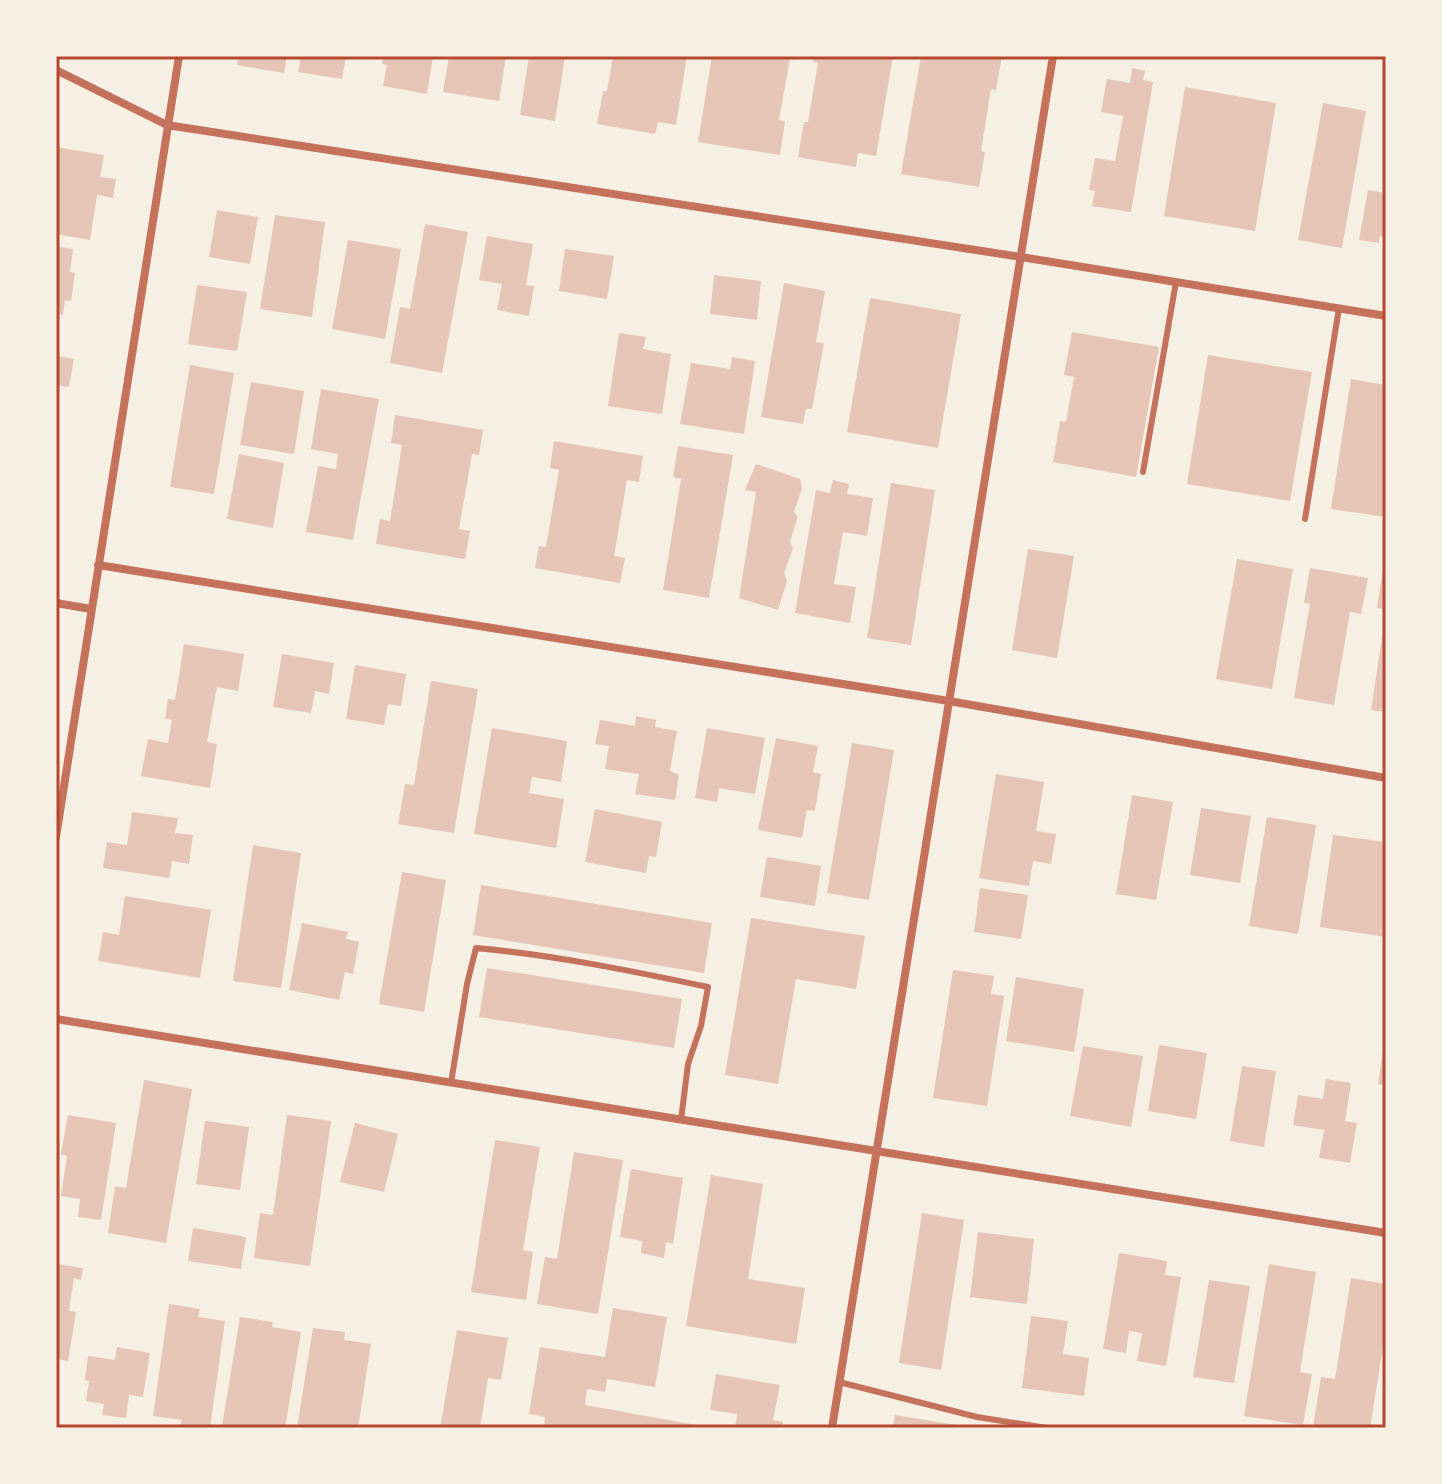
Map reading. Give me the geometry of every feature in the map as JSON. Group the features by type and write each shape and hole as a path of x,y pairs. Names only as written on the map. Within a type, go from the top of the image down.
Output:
{"street":[{"path":"56,837 179,56"},
{"path":"832,1428 1053,56"},
{"path":"56,70 167,125 1386,316"},
{"path":"98,565 949,701 1386,778"},
{"path":"56,603 91,609"},
{"path":"56,1019 1386,1233"}],"lane":[{"path":"1143,472 1176,282"},
{"path":"1305,519 1339,308"},
{"path":"451,1083 476,948 637,972 708,987 701,1026 688,1064 681,1120"},
{"path":"839,1382 977,1417 1047,1428"}],"building":[{"path":"238,56 287,56 284,73 237,65"},
{"path":"301,56 346,56 342,79 298,72"},
{"path":"384,56 433,56 427,94 383,86 387,65 382,64"},
{"path":"449,56 506,56 499,101 443,92"},
{"path":"529,56 565,56 555,121 520,115"},
{"path":"613,56 687,56 676,125 658,122 655,134 597,124"},
{"path":"712,56 796,56 795,60 790,58 779,120 785,121 780,155 698,142"},
{"path":"814,56 893,56 876,156 858,153 856,167 798,157 804,122 808,122 818,63 813,62"},
{"path":"921,56 1002,56 996,90 991,89 979,187 901,174"},
{"path":"1132,68 1145,71 1143,80 1153,82 1131,212 1092,206 1095,191 1089,190 1095,158 1115,161 1123,116 1101,112 1107,79 1130,83"},
{"path":"1185,87 1276,103 1255,231 1164,216"},
{"path":"1323,103 1366,111 1342,248 1298,240"},
{"path":"56,147 104,155 100,177 116,179 113,198 97,195 90,240 56,234"},
{"path":"1368,190 1386,193 1386,237 1380,236 1379,243 1359,240"},
{"path":"217,210 258,217 250,264 209,257"},
{"path":"275,215 325,222 312,317 260,309"},
{"path":"425,224 468,232 442,373 390,363 400,307 410,309"},
{"path":"487,236 533,244 526,285 534,286 529,316 497,310 502,284 479,280"},
{"path":"348,240 401,249 385,339 332,329"},
{"path":"56,246 73,249 70,272 75,273 71,301 65,300 63,315 56,313"},
{"path":"565,249 614,256 607,299 559,291"},
{"path":"714,275 761,281 757,320 710,314"},
{"path":"784,283 825,291 816,342 824,343 812,409 806,409 803,424 761,417"},
{"path":"197,285 247,292 237,351 188,344"},
{"path":"870,298 961,314 938,448 847,432"},
{"path":"1072,332 1159,347 1136,477 1053,462 1060,421 1066,422 1074,377 1064,375"},
{"path":"619,333 646,337 643,349 671,354 662,414 608,406"},
{"path":"1208,355 1312,372 1290,501 1187,484"},
{"path":"56,356 74,359 69,387 56,385"},
{"path":"732,357 755,361 744,434 680,424 691,363 730,369"},
{"path":"190,365 234,373 214,494 170,487"},
{"path":"1351,379 1386,385 1386,517 1331,509"},
{"path":"251,382 304,391 294,454 240,445"},
{"path":"321,389 379,399 353,540 306,532 318,466 336,469 338,454 311,449"},
{"path":"395,415 483,430 479,455 472,454 459,529 470,531 465,559 376,544 380,519 390,521 402,445 391,443"},
{"path":"554,441 643,456 639,482 627,480 614,556 625,558 620,583 535,568 539,546 546,547 559,470 550,468"},
{"path":"678,446 733,455 709,598 663,590 681,479 673,477"},
{"path":"239,454 284,463 273,528 227,519"},
{"path":"756,464 800,479 802,488 794,512 798,517 790,541 793,549 784,572 787,581 778,610 739,598 756,492 745,490"},
{"path":"833,480 849,484 847,494 873,498 867,536 843,532 834,584 856,587 850,623 795,613 816,490 830,493"},
{"path":"891,483 935,490 911,645 867,638"},
{"path":"1028,549 1074,556 1057,658 1012,650"},
{"path":"1237,559 1293,569 1272,689 1216,679"},
{"path":"1386,562 1386,609 1377,608"},
{"path":"1310,568 1368,578 1361,614 1350,612 1334,705 1294,698 1310,604 1304,603"},
{"path":"1386,624 1386,712 1371,710"},
{"path":"184,644 244,654 238,691 217,687 207,742 217,744 210,788 141,776 148,739 168,743 172,720 165,719 168,699 175,700"},
{"path":"282,654 334,663 329,694 315,691 311,713 273,707"},
{"path":"355,665 406,674 401,706 388,704 384,725 346,719"},
{"path":"431,681 478,689 454,833 398,824 405,784 414,785"},
{"path":"636,716 656,720 655,727 677,731 670,771 679,775 675,800 635,794 639,774 605,769 609,746 595,744 600,720 635,726"},
{"path":"492,728 567,741 561,782 532,777 529,793 564,799 556,848 474,834"},
{"path":"707,728 765,738 755,794 719,788 717,802 695,798"},
{"path":"776,738 818,746 813,772 821,774 815,811 807,810 802,838 758,830"},
{"path":"852,743 894,750 869,900 827,893"},
{"path":"996,774 1044,782 1036,831 1056,834 1051,864 1033,861 1029,886 979,878"},
{"path":"1132,795 1173,802 1156,900 1116,894"},
{"path":"1201,808 1251,816 1240,883 1190,875"},
{"path":"595,809 662,822 656,857 649,856 646,873 585,862"},
{"path":"132,812 178,818 175,833 193,835 189,864 172,861 169,878 103,868 107,842 127,845"},
{"path":"1267,817 1316,825 1298,934 1249,926"},
{"path":"1333,835 1386,842 1386,937 1320,927"},
{"path":"253,845 301,853 281,988 233,981"},
{"path":"767,857 821,866 815,906 760,897"},
{"path":"402,872 446,880 424,1012 379,1004"},
{"path":"481,885 712,923 704,973 473,935"},
{"path":"980,888 1028,895 1021,939 974,932"},
{"path":"125,896 211,910 200,978 98,961 103,932 119,935"},
{"path":"751,918 865,936 856,989 796,979 778,1084 725,1075"},
{"path":"302,923 348,932 346,939 359,942 353,974 345,972 339,1000 289,990"},
{"path":"487,968 682,999 674,1048 479,1017"},
{"path":"953,970 994,976 991,994 1004,996 987,1106 933,1098"},
{"path":"1016,977 1084,989 1074,1052 1006,1041"},
{"path":"1159,1045 1207,1053 1196,1119 1148,1111"},
{"path":"1083,1046 1143,1056 1131,1127 1070,1116"},
{"path":"1383,1050 1386,1050 1386,1085 1378,1084"},
{"path":"1242,1066 1276,1071 1264,1147 1230,1141"},
{"path":"1326,1079 1351,1083 1345,1121 1357,1123 1350,1163 1319,1158 1324,1130 1293,1125 1298,1095 1323,1099"},
{"path":"144,1080 192,1089 166,1243 108,1233 115,1186 126,1188"},
{"path":"68,1115 116,1123 101,1220 78,1217 80,1199 61,1196 67,1156 61,1154"},
{"path":"287,1115 331,1121 310,1266 254,1258 260,1213 273,1215"},
{"path":"205,1121 249,1127 240,1190 196,1184"},
{"path":"355,1123 398,1134 384,1192 340,1182"},
{"path":"495,1140 540,1147 523,1250 533,1252 526,1300 471,1292"},
{"path":"574,1152 623,1160 598,1314 537,1304 545,1257 557,1259"},
{"path":"631,1169 683,1178 673,1244 666,1242 664,1258 641,1253 642,1241 620,1237"},
{"path":"711,1175 763,1184 748,1279 805,1288 796,1344 686,1326"},
{"path":"922,1213 964,1220 941,1370 899,1363"},
{"path":"193,1228 246,1237 241,1269 188,1261"},
{"path":"978,1232 1034,1239 1027,1304 970,1297"},
{"path":"1119,1253 1167,1261 1165,1275 1181,1277 1166,1366 1137,1361 1142,1333 1129,1331 1126,1353 1103,1349"},
{"path":"56,1264 83,1268 81,1280 74,1278 69,1311 76,1312 68,1361 56,1359"},
{"path":"1269,1264 1316,1272 1300,1372 1312,1374 1303,1425 1244,1416"},
{"path":"1351,1278 1386,1284 1386,1327 1370,1428 1313,1427 1321,1377 1335,1379"},
{"path":"1209,1280 1250,1286 1234,1383 1193,1377"},
{"path":"169,1304 200,1309 198,1317 225,1321 210,1428 180,1427 182,1420 153,1416"},
{"path":"613,1308 667,1317 655,1387 607,1379 605,1392 587,1389 585,1405 713,1428 544,1428 545,1417 529,1414 540,1347 605,1357"},
{"path":"1031,1316 1068,1321 1063,1354 1089,1358 1084,1396 1022,1388"},
{"path":"240,1317 273,1322 272,1327 301,1332 285,1428 222,1426"},
{"path":"313,1328 345,1332 344,1340 371,1344 358,1428 297,1428"},
{"path":"457,1330 508,1338 501,1380 488,1378 480,1428 440,1428"},
{"path":"117,1347 150,1353 143,1397 129,1395 126,1418 102,1415 104,1404 86,1401 88,1356 115,1360"},
{"path":"716,1374 780,1385 773,1420 783,1422 782,1428 735,1428 737,1414 710,1410"},
{"path":"895,1415 962,1426 962,1428 893,1428"}]}
